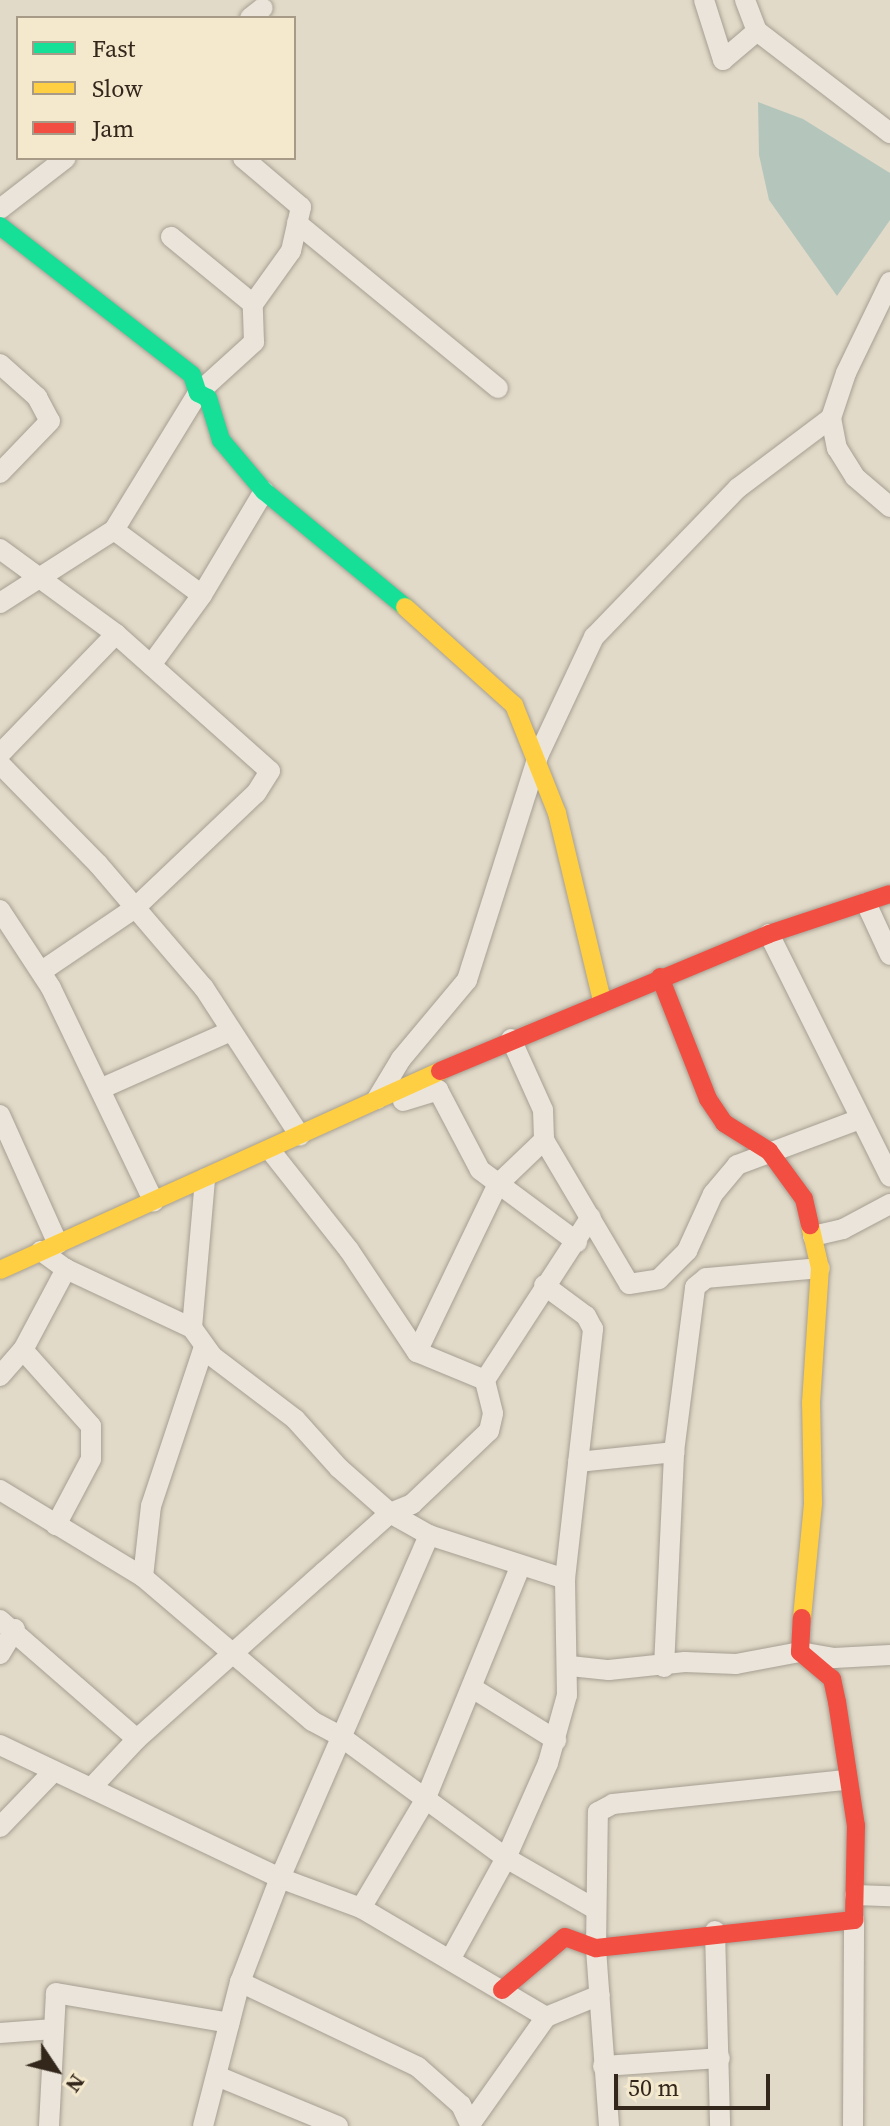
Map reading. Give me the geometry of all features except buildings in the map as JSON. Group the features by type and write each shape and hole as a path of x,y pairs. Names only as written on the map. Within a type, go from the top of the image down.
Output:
{"street":[{"path":"704,0 723,60 757,31"},
{"path":"745,0 757,31 890,133"},
{"path":"0,209 63,160"},
{"path":"0,603 39,581 114,530 198,393 254,342 253,304 291,251 301,207 245,160"},
{"path":"297,223 498,388"},
{"path":"0,226 192,375 198,393 208,398 221,440 264,491 475,665 514,705 538,756 602,1001"},
{"path":"171,237 253,304"},
{"path":"890,282 846,373 831,418 837,448 855,477 890,507"},
{"path":"0,364 37,397 50,421 0,473"},
{"path":"375,1102 401,1059 467,980 538,756 594,637 738,488 831,418"},
{"path":"151,665 202,595 264,491"},
{"path":"114,530 202,595"},
{"path":"0,549 39,581 116,634 270,771 256,793 135,908 42,971"},
{"path":"0,754 116,634"},
{"path":"0,764 135,908 204,988 300,1136"},
{"path":"0,1270 511,1039 769,934 890,894"},
{"path":"866,903 890,955"},
{"path":"0,910 42,971 154,1202"},
{"path":"769,934 890,1177"},
{"path":"660,977 708,1099 724,1123 769,1151 804,1199 820,1268 811,1403 813,1503 804,1563 800,1652"},
{"path":"100,1089 231,1031"},
{"path":"511,1039 543,1110 544,1140 629,1284 644,1286 659,1279 692,1244 721,1181 737,1165 860,1119"},
{"path":"337,1119 438,1090 480,1170 577,1242"},
{"path":"0,1115 49,1248 66,1269 192,1328 204,1347 295,1419 339,1468 390,1513 429,1535 520,1567 565,1579"},
{"path":"417,1352 498,1184 544,1140"},
{"path":"270,1150 349,1250 417,1352 485,1380"},
{"path":"192,1328 205,1179"},
{"path":"813,1236 843,1229 890,1204"},
{"path":"93,1786 137,1739 233,1657 390,1513 412,1504 489,1431 493,1413 485,1380 591,1217"},
{"path":"664,1667 674,1452 695,1287 706,1278 820,1268"},
{"path":"0,1376 23,1350 66,1269"},
{"path":"451,1958 506,1858 556,1740 570,1666 565,1579 593,1329 586,1316 544,1285"},
{"path":"143,1577 151,1506 204,1347"},
{"path":"23,1350 91,1426 91,1459 56,1525"},
{"path":"578,1462 674,1452"},
{"path":"0,1490 143,1577 233,1657 312,1721 340,1736 506,1858 595,1909"},
{"path":"203,2126 240,1982 340,1736 429,1535"},
{"path":"361,1908 425,1800 474,1689 520,1567"},
{"path":"0,1654 8,1625 137,1739"},
{"path":"800,1652 832,1679 846,1780 856,1826 853,2126"},
{"path":"570,1666 664,1667 685,1662 736,1664 800,1652 834,1658 890,1655"},
{"path":"474,1689 556,1740"},
{"path":"0,1745 52,1773 93,1786 280,1878 361,1908 451,1958 546,2017"},
{"path":"0,1827 52,1773"},
{"path":"609,2126 595,1909 594,1822 604,1807 846,1780"},
{"path":"855,1895 890,1896"},
{"path":"502,1990 565,1937 596,1948 715,1931 854,1920"},
{"path":"715,1931 720,2126"},
{"path":"240,1982 418,2067 461,2105 471,2124 546,2017 600,1995"},
{"path":"49,2126 56,1993 229,2023"},
{"path":"0,2033 54,2029"},
{"path":"603,2066 720,2058"},
{"path":"217,2076 338,2126"}],"shaded area":[{"path":"758,102 803,119 890,173 890,220 837,296 769,200 759,155"}],"traffic: fast":[{"path":"0,226 192,375 198,393 208,398 221,440 264,491 405,607"}],"traffic: slow":[{"path":"405,607 514,705 557,813 602,1001"},
{"path":"0,1270 440,1071"},
{"path":"802,1618 813,1503 811,1403 820,1268 810,1225"}],"traffic: jam":[{"path":"440,1071 769,934 890,894"},
{"path":"660,977 708,1099 724,1123 769,1151 804,1199 810,1225"},
{"path":"502,1990 565,1937 596,1948 854,1920 856,1826 837,1702 832,1679 800,1652 802,1618"}]}
